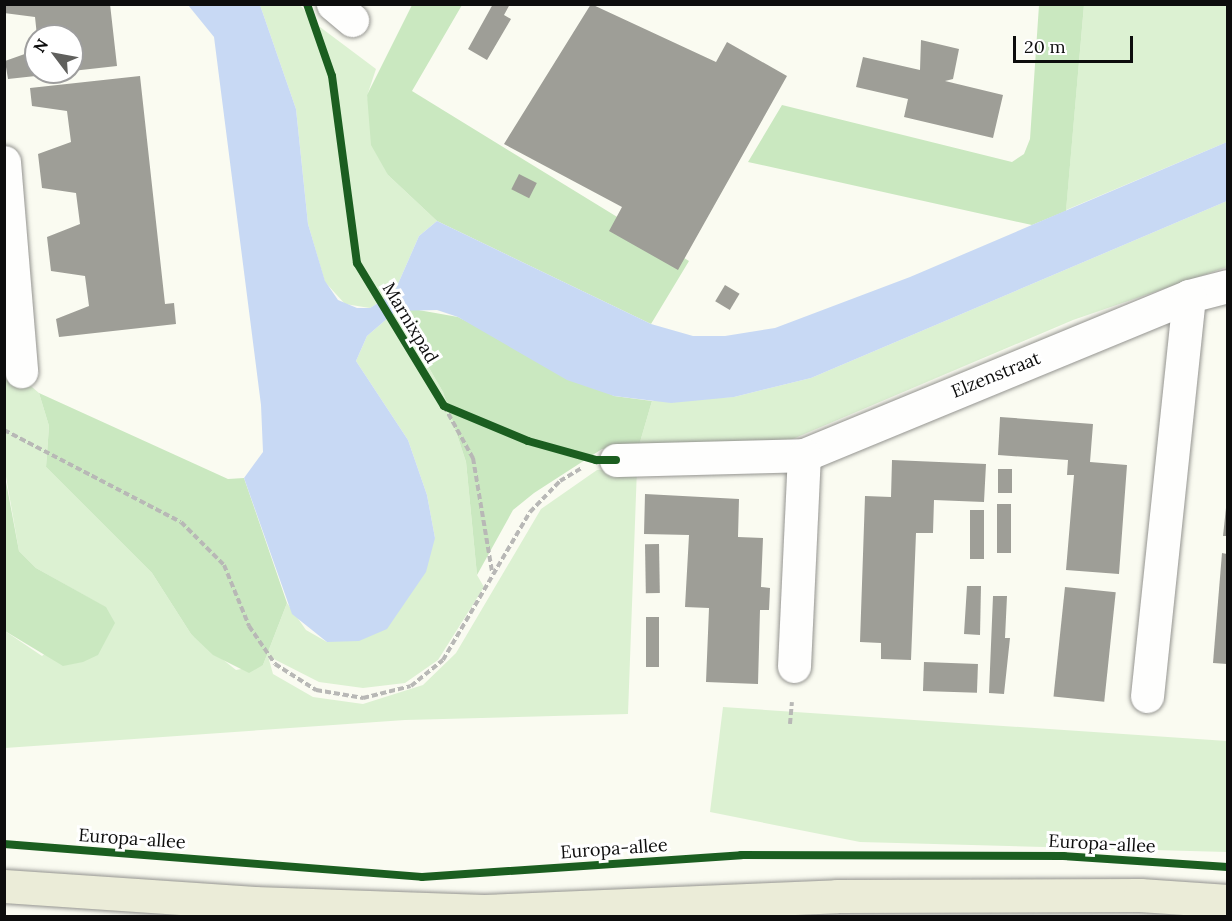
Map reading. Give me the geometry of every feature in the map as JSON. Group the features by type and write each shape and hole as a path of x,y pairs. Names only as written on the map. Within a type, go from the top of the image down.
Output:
{"main road":[{"path":"4,886 484,911 837,896 1140,895 1227,901"},
{"path":"4,907 150,916"},
{"path":"788,916 1177,916"}],"street":[{"path":"4,162 21,371"},
{"name":"Elzenstraat","path":"606,460 804,455 1189,296 1227,286"},
{"path":"1147,696 1189,296"},
{"path":"794,666 804,455"}],"path":[{"path":"438,397 473,458 492,573"},
{"path":"444,406 464,415"},
{"path":"4,429 181,522 224,565 249,626 275,664 316,690 363,698 411,686 443,660 463,634 492,573 530,512 560,481 606,460"}],"green space":[{"path":"260,5 300,5 316,24 376,69 367,96 388,175 437,221 419,236 394,293 370,308 345,304 325,282 308,224 296,109"},
{"path":"412,5 462,5 412,91 689,261 651,324 437,221 388,175 371,145 367,95"},
{"path":"1039,5 1084,5 1066,211 1032,225 748,162 782,105 1012,162 1024,154 1030,139"},
{"path":"1084,5 1227,5 1227,142 1066,210"},
{"path":"1227,201 1227,267 1073,320 788,441 638,449 652,401 734,397 811,378"},
{"path":"407,308 458,317 614,396 652,401 638,449 602,449 534,493 513,510 477,575 466,462 443,392 396,311"},
{"path":"396,311 443,392 466,462 477,575 484,587 438,660 405,683 363,688 319,682 268,656 273,674 313,697 363,704 423,685 456,653 541,509 597,470 637,468 628,714 405,720 5,748 5,631 42,656 105,607 36,568 19,551 5,471 4,363 39,393 49,426 46,467 152,573 191,634 236,670 263,665 287,603 306,630 327,642 435,538 427,495 408,440 356,361 367,336"},
{"path":"39,393 228,479 244,478 287,603 263,665 249,673 213,655 191,634 152,573 46,467 49,426"},
{"path":"4,471 19,551 36,568 106,607 115,623 98,655 83,662 63,666 5,631"},
{"path":"723,707 1227,741 1227,852 860,842 710,812"}],"water":[{"path":"188,5 260,5 296,109 308,224 325,281 338,300 357,308 370,308 394,293 419,236 437,221 651,324 693,336 725,336 775,328 910,277 1227,142 1227,201 811,378 734,397 671,403 614,396 567,380 458,317 437,310 396,311 367,336 356,361 408,440 427,495 435,538 426,572 387,629 359,641 327,642 292,614 244,478 263,452 261,405 214,37"}],"building":[{"path":"4,4 110,4 117,66 84,70 84,24 36,24 35,17 4,13"},
{"path":"493,4 510,4 504,15 511,19 487,60 468,49"},
{"path":"591,4 716,62 727,42 787,76 678,270 609,231 622,207 504,144"},
{"path":"921,40 959,49 953,79 945,81 1003,95 993,138 904,117 908,99 856,87 863,57 920,70"},
{"path":"24,54 24,77 8,79 5,61"},
{"path":"140,76 165,304 174,303 176,324 59,337 56,319 89,306 85,276 51,271 47,237 80,224 76,193 42,188 38,154 71,142 67,111 32,106 30,88 84,84 84,82"},
{"path":"519,174 537,183 529,198 511,189"},
{"path":"725,285 740,294 730,310 715,301"},
{"path":"1000,417 1093,424 1090,462 1127,465 1119,574 1066,570 1074,475 1067,475 1068,460 998,455"},
{"path":"892,460 986,464 984,502 934,500 933,533 916,533 911,660 881,659 881,643 860,642 865,496 891,497"},
{"path":"998,469 1012,469 1012,493 998,493"},
{"path":"645,494 739,499 738,537 763,538 761,587 770,588 769,610 760,610 758,684 706,682 709,608 685,607 689,535 644,534"},
{"path":"997,504 1011,504 1011,553 997,553"},
{"path":"1226,508 1227,536 1223,536"},
{"path":"970,510 984,510 984,559 970,559"},
{"path":"645,544 659,544 660,593 646,593"},
{"path":"1222,553 1227,554 1227,664 1213,663"},
{"path":"967,586 981,586 980,635 964,634"},
{"path":"1065,587 1116,592 1104,702 1054,696"},
{"path":"993,596 1007,596 1005,638 1010,638 1004,694 989,693"},
{"path":"646,617 659,617 659,667 646,667"},
{"path":"924,662 978,664 977,693 923,691"}],"cycle path":[{"name":"Marnixpad","path":"307,4 332,76 357,263 444,406 528,441 596,460 616,460"},
{"name":"Europa-allee","path":"4,844 422,877 741,855 1063,856 1228,867"}]}
